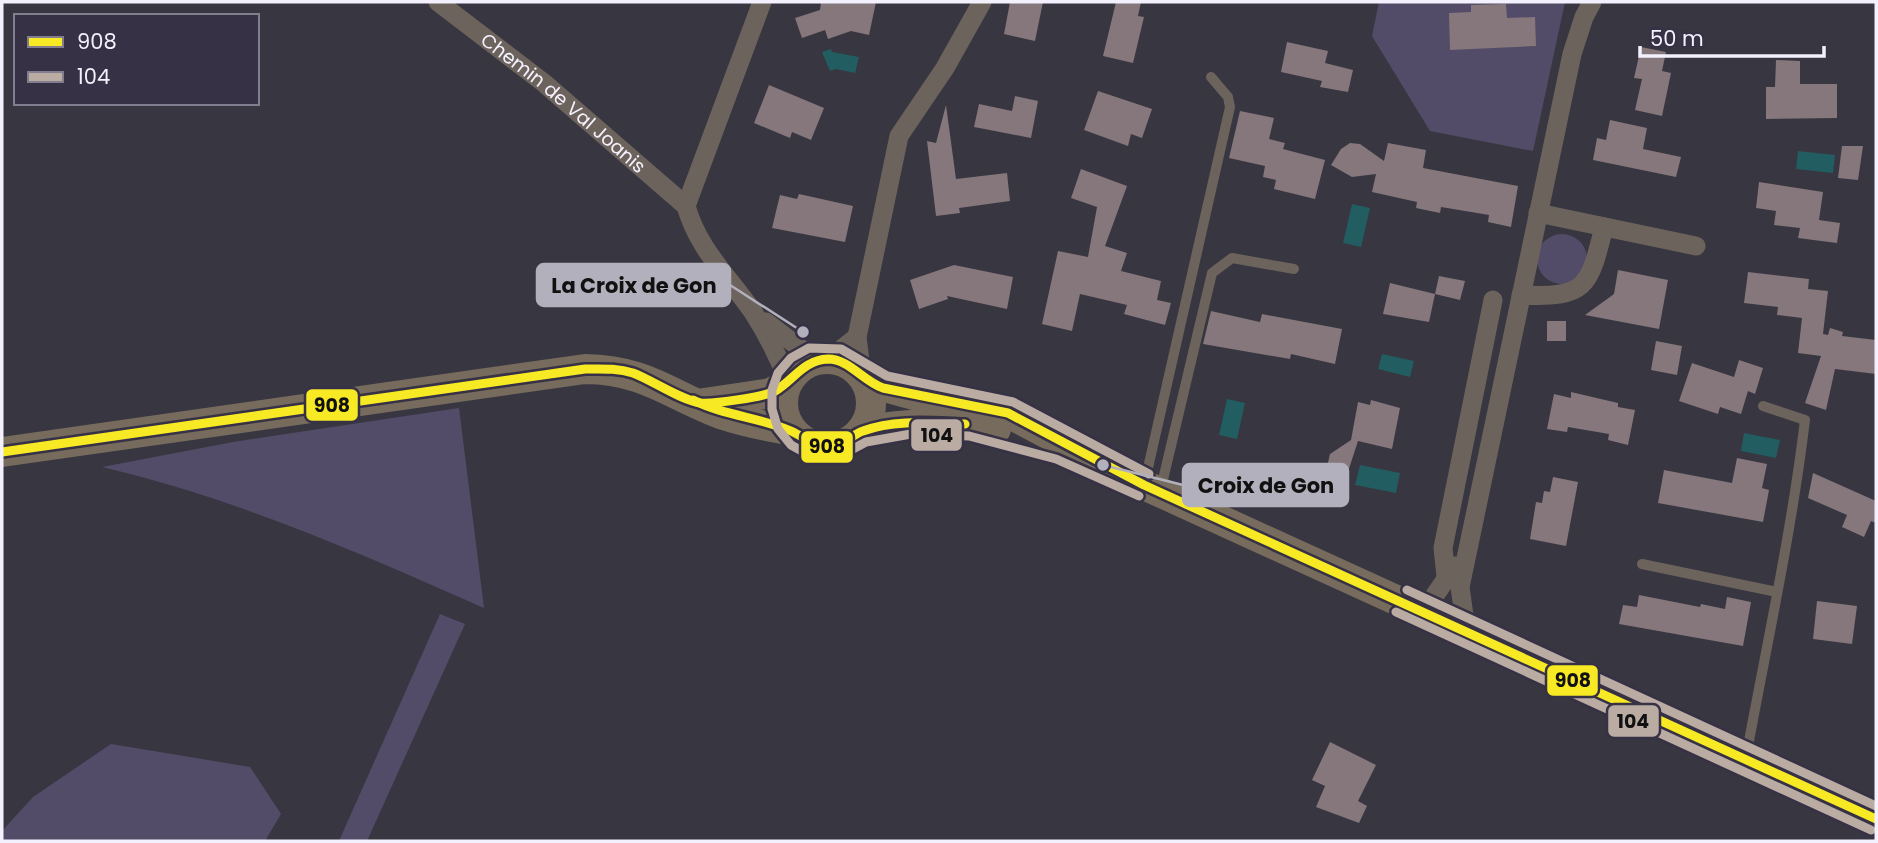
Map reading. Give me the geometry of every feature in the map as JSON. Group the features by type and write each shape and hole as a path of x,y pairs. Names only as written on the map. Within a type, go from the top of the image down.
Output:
{"main road":[{"path":"2,452 585,369 616,369 632,373 700,403 732,417 792,431 804,441 819,446 834,446 849,441 861,431 871,408 864,379 853,367 825,359 802,366 787,382 771,393 700,403"},
{"path":"864,379 914,395 1008,413 1152,489 1876,819"},
{"path":"787,382 782,408 792,431"},
{"path":"861,431 910,422 956,423 1036,440 1103,465"}],"street":[{"name":"Chemin de Val Joanis","path":"438,2 555,92 686,206"},
{"path":"762,2 686,206 694,231 706,252 752,311 774,345 787,382"},
{"path":"864,379 858,337 899,136 945,68 982,2"},
{"path":"1466,630 1460,587 1572,54 1592,2"},
{"path":"1538,213 1696,246"},
{"path":"1521,295 1557,297 1580,288 1593,271 1604,227"},
{"path":"1446,576 1443,548 1493,300"},
{"path":"752,311 804,351 825,359 858,337"},
{"path":"1424,611 1446,576 1468,552"}],"lane":[{"path":"1152,489 1230,107 1228,97 1211,77"},
{"path":"1152,489 1212,273 1232,258 1294,270"},
{"path":"1742,759 1749,741 1777,592 1805,420 1763,406"},
{"path":"1642,564 1777,592"}],"shaded area":[{"path":"1379,2 1565,2 1533,151 1430,131 1372,36"},
{"path":"831,49 832,52 859,57 855,73 836,69 830,71 822,52"},
{"path":"1798,151 1835,155 1833,173 1796,169"},
{"path":"1352,204 1370,208 1361,247 1343,243"},
{"path":"1562,234 1579,242 1587,259 1579,276 1562,284 1545,276 1537,259 1545,242"},
{"path":"1382,354 1414,361 1410,377 1378,369"},
{"path":"1227,399 1245,403 1237,439 1219,435"},
{"path":"459,408 484,608 296,528 200,494 102,467 233,442"},
{"path":"1744,433 1780,440 1776,458 1741,451"},
{"path":"1360,465 1400,473 1396,493 1355,485"},
{"path":"440,614 465,624 367,841 339,841"},
{"path":"111,744 250,767 281,814 265,841 2,841 2,831 33,797"}],"building":[{"path":"821,2 876,2 869,35 851,31 828,39 825,30 802,38 795,18 820,10"},
{"path":"1010,2 1043,2 1035,41 1004,34"},
{"path":"1116,2 1141,2 1138,16 1144,17 1133,63 1103,56"},
{"path":"1506,4 1507,18 1535,17 1536,46 1450,50 1449,13 1471,12 1471,5"},
{"path":"1287,42 1328,51 1325,63 1353,70 1348,92 1320,87 1322,81 1281,72"},
{"path":"1641,47 1666,52 1662,71 1671,73 1662,116 1635,110 1642,79 1634,78"},
{"path":"1776,60 1800,61 1800,84 1837,84 1837,118 1766,119 1766,87 1775,87"},
{"path":"769,85 824,108 811,140 792,132 790,138 754,123"},
{"path":"1098,91 1152,109 1142,138 1131,134 1128,146 1084,130"},
{"path":"1015,96 1038,101 1031,138 974,127 979,104 1012,111"},
{"path":"946,105 956,179 1007,173 1010,201 959,208 960,213 936,216 927,141 936,143"},
{"path":"1240,111 1274,118 1269,139 1285,143 1283,149 1325,160 1315,199 1274,189 1276,180 1263,177 1265,166 1229,158"},
{"path":"1610,120 1647,128 1643,149 1681,157 1676,177 1593,160 1597,138 1606,140"},
{"path":"1350,143 1360,144 1384,161 1388,143 1426,150 1423,168 1518,186 1511,227 1488,222 1489,215 1441,207 1440,213 1416,208 1417,202 1372,192 1376,174 1352,177 1331,165 1341,149"},
{"path":"1842,146 1863,146 1858,180 1838,178"},
{"path":"1081,169 1127,186 1105,246 1127,253 1121,271 1161,281 1157,300 1171,303 1165,325 1124,314 1127,305 1080,294 1072,331 1042,324 1058,251 1088,257 1097,207 1071,198"},
{"path":"1759,182 1823,192 1819,220 1840,223 1837,243 1798,238 1800,228 1774,225 1776,211 1756,208"},
{"path":"799,194 853,206 845,242 772,228 780,195 797,199"},
{"path":"954,265 1013,277 1007,309 947,296 948,299 919,309 910,280"},
{"path":"1618,270 1668,280 1659,329 1585,315 1614,294"},
{"path":"1748,272 1809,279 1808,289 1828,291 1823,334 1828,335 1830,328 1843,332 1842,336 1876,340 1876,374 1835,369 1826,410 1805,403 1821,356 1798,353 1802,318 1777,315 1778,307 1744,303"},
{"path":"1439,276 1465,281 1460,300 1435,294"},
{"path":"1390,283 1435,294 1429,322 1383,314"},
{"path":"1211,311 1260,322 1262,314 1342,329 1335,364 1291,354 1290,359 1203,344"},
{"path":"1547,321 1566,321 1566,341 1547,341"},
{"path":"1656,341 1682,346 1677,375 1651,370"},
{"path":"1739,360 1763,368 1755,394 1748,391 1741,414 1720,407 1718,414 1679,401 1692,363 1734,377"},
{"path":"1571,392 1618,403 1618,407 1635,410 1628,445 1608,440 1609,434 1568,427 1567,432 1547,429 1554,394 1571,398"},
{"path":"1371,400 1400,408 1392,449 1358,441 1344,484 1324,480 1330,454 1351,440 1358,402 1370,405"},
{"path":"1737,458 1767,464 1762,488 1769,490 1763,522 1658,503 1664,470 1732,483"},
{"path":"1813,473 1876,501 1876,523 1871,521 1864,537 1842,527 1847,515 1808,498"},
{"path":"1553,477 1578,482 1566,546 1530,539 1536,502 1542,503 1544,491 1550,492"},
{"path":"1639,595 1725,609 1727,597 1751,602 1743,646 1619,624 1623,605 1637,607"},
{"path":"1817,601 1857,606 1852,644 1813,639"},
{"path":"1330,742 1376,765 1358,801 1367,806 1359,823 1316,807 1325,786 1312,780"}],"transit line":[{"name":"104","path":"1139,496 1056,459 969,436 911,434 866,442 838,457 811,456 791,445 778,429 772,409 772,390 778,373 791,358 809,348 841,349 887,376 1013,402 1149,474"},
{"name":"908","path":"2,452 585,369 633,373 701,403 727,401 775,391 812,363 819,360 836,360 883,388 1008,413 1144,485 1876,819"},
{"name":"908","path":"693,400 717,410 779,426 812,443 828,447 839,445 859,432 875,427 914,423 965,424"},
{"name":"104","path":"1407,590 1876,806"},
{"name":"104","path":"1396,612 1871,830"}],"place":[{"name":"La Croix de Gon","path":"803,332"},
{"name":"Croix de Gon","path":"1103,465"}]}
